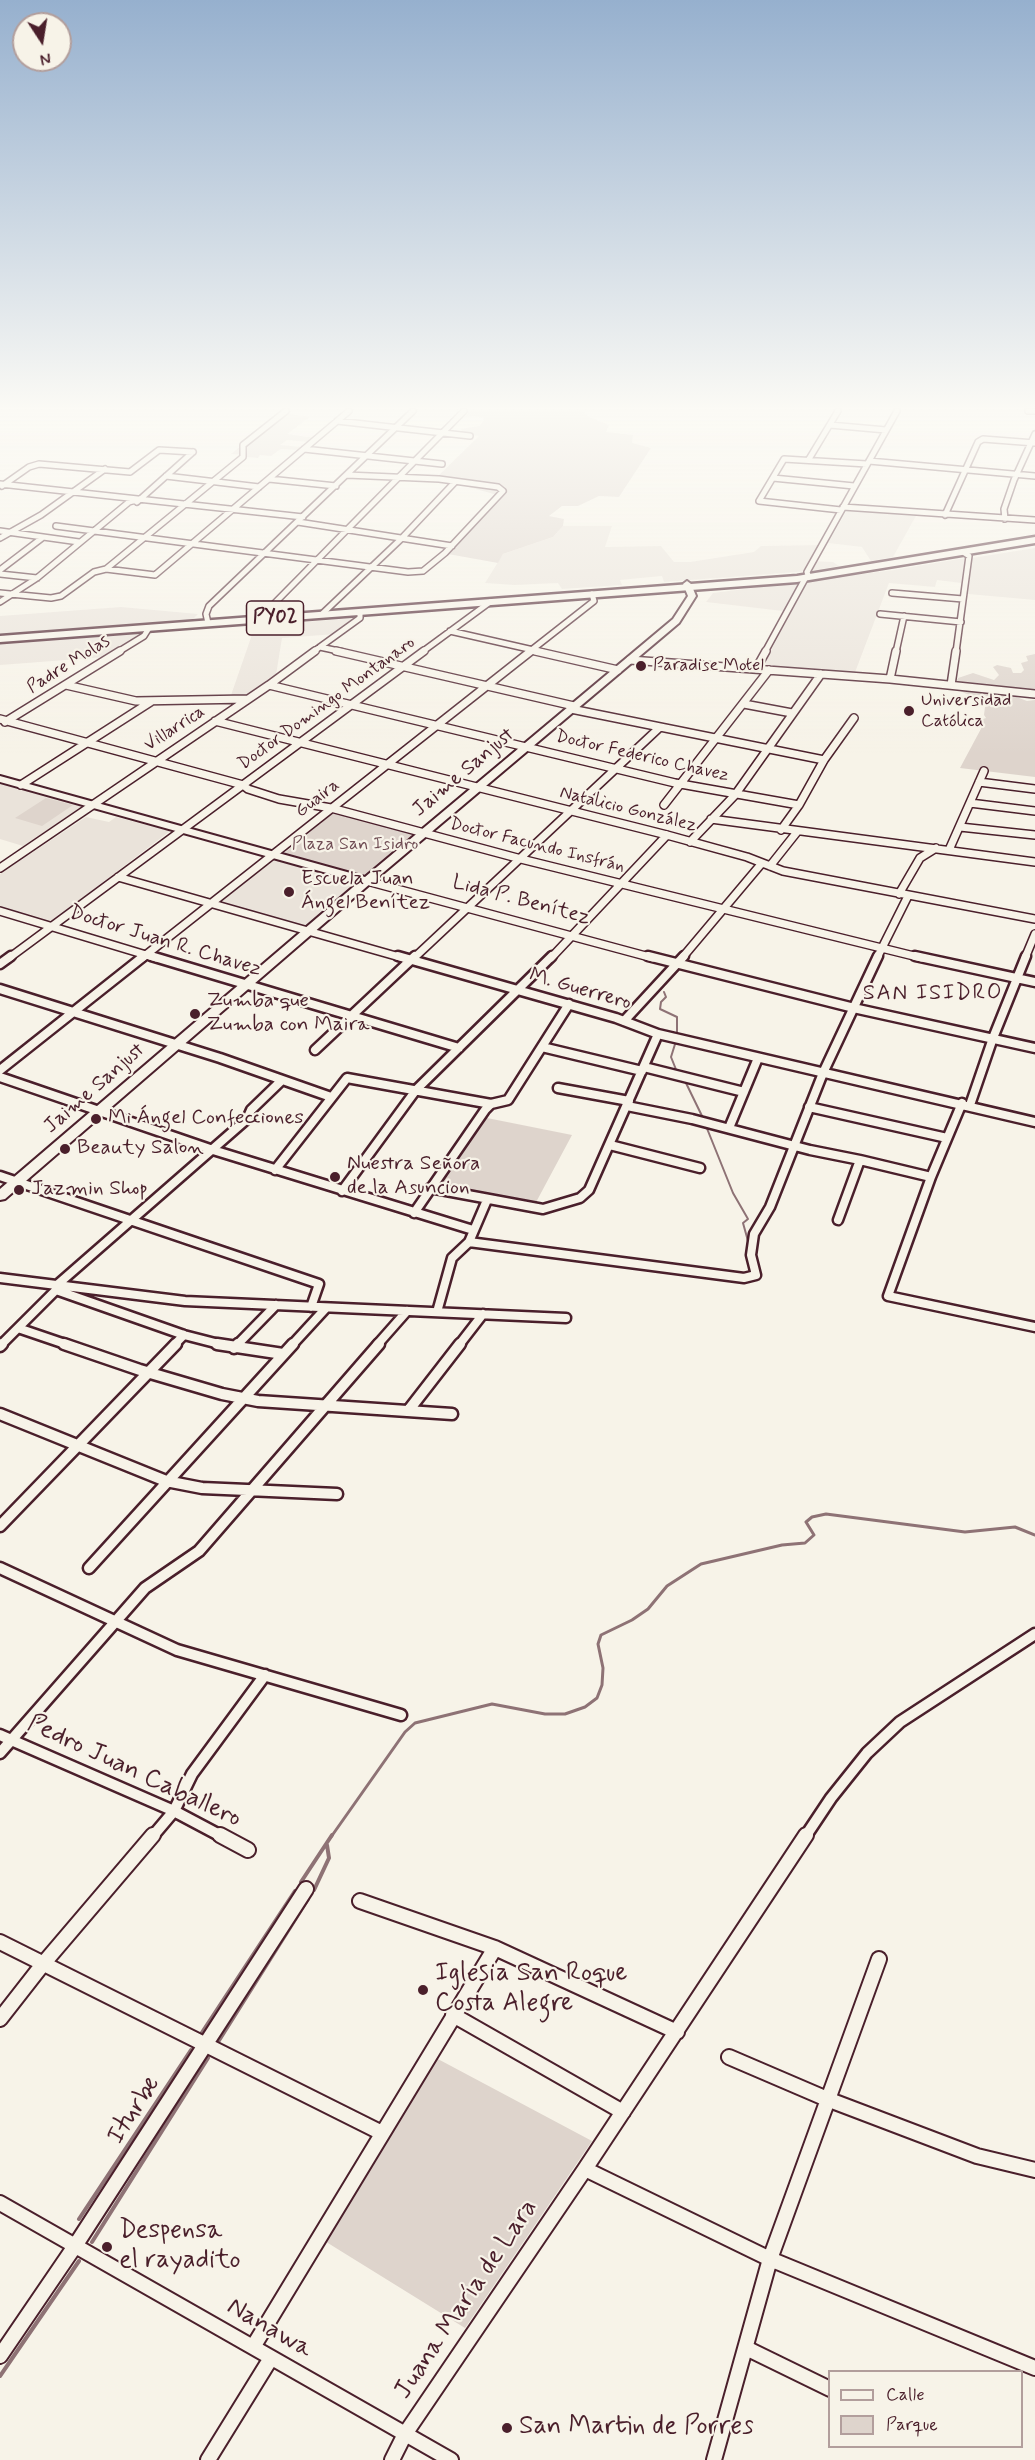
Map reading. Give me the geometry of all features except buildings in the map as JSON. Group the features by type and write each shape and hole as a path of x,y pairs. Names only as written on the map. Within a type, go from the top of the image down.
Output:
{"main road":[{"name":"PY02","path":"551,596 666,589 686,591 810,576 1035,540"},
{"name":"PY02","path":"0,639 551,596 703,588 810,576"},
{"name":"Jaime Sanjust","path":"0,1196 423,833 676,621 683,612 690,589"},
{"name":"Lida P. Benítez","path":"0,779 367,881"}],"street":[{"path":"0,538 21,526"},
{"path":"56,526 371,567 423,571 428,569 471,526"},
{"path":"0,602 37,578 103,526"},
{"path":"106,569 161,526"},
{"path":"0,593 51,598 61,596 94,572 106,569 155,576 213,526"},
{"path":"208,623 206,614 209,606 293,526"},
{"path":"326,526 346,531 452,546"},
{"path":"259,619 351,526"},
{"path":"322,615 414,526"},
{"path":"756,669 810,576 807,572 832,526"},
{"path":"0,531 78,544"},
{"path":"0,572 42,538"},
{"path":"951,686 969,556 963,552"},
{"path":"0,572 37,578"},
{"path":"892,593 963,599"},
{"name":"Guaira","path":"0,1070 594,601 592,594"},
{"name":"Doctor Domingo Montanaro","path":"0,964 490,602"},
{"name":"Villarrica","path":"0,868 248,699 360,618 360,612"},
{"path":"880,614 961,622"},
{"path":"890,679 904,616"},
{"name":"Padre Molas","path":"2,722 144,636 149,628"},
{"path":"450,631 618,670"},
{"path":"320,647 659,728 824,760"},
{"path":"630,660 890,679 1035,694"},
{"path":"664,805 769,670"},
{"path":"690,842 735,795 821,674"},
{"name":"Doctor Federico Chavez","path":"269,684 682,784 799,805"},
{"path":"66,685 117,698 152,701 248,699"},
{"path":"21,785 152,701"},
{"path":"744,704 792,713"},
{"path":"781,830 799,805 824,760 854,718"},
{"name":"Natalicio González","path":"215,721 667,835 783,871 1035,920"},
{"name":"Doctor Facundo Insfrán","path":"2,722 243,785 248,789 279,799 331,808 521,859 881,949 1035,982"},
{"path":"315,1050 659,728"},
{"path":"949,850 984,771"},
{"path":"979,782 1035,789"},
{"path":"970,803 1035,811"},
{"path":"711,819 1035,862"},
{"path":"960,827 1035,835"},
{"path":"624,1021 697,942 722,910 797,832"},
{"path":"342,1191 416,1090 574,935 667,835"},
{"path":"469,1242 744,1278 756,1275 751,1255 754,1234 770,1207 823,1073 881,949 920,858 936,848"},
{"name":"M. Guerrero","path":"118,877 569,1004 658,1034 966,1104 1035,1122"},
{"name":"Lida P. Benítez","path":"367,881 574,935 675,965 852,1008 1035,1048"},
{"name":"Doctor Juan R. Chavez","path":"0,911 144,956 459,1048"},
{"path":"1035,934 966,1104 947,1138 931,1177 888,1296 1035,1326"},
{"path":"0,989 220,1058 281,1081 331,1096"},
{"path":"275,1170 347,1078 491,1104 508,1100 569,1004"},
{"path":"430,1188 543,1209 580,1198 589,1190 658,1034"},
{"path":"542,1047 673,1074 744,1092"},
{"path":"729,1128 758,1058"},
{"path":"0,1077 213,1150 473,1230"},
{"path":"0,1346 57,1288 247,1119 251,1110 281,1081"},
{"path":"558,1088 931,1177"},
{"path":"414,1213 484,1110 491,1104"},
{"path":"809,1107 947,1138"},
{"path":"610,1145 700,1168"},
{"path":"838,1220 860,1160"},
{"path":"0,1176 319,1284 311,1307"},
{"path":"437,1312 452,1258 469,1242 487,1200"},
{"path":"0,1278 57,1288 185,1301 566,1318"},
{"path":"57,1288 184,1335 234,1348 283,1354"},
{"path":"234,1348 276,1305"},
{"path":"89,1568 326,1308"},
{"path":"0,1753 6,1738 116,1622 145,1588 199,1551 407,1311"},
{"path":"408,1411 483,1314"},
{"path":"18,1328 148,1372 243,1398 452,1414"},
{"path":"0,1526 184,1335"},
{"path":"0,1414 166,1481 202,1488 337,1494"},
{"path":"0,1568 177,1650 401,1715"},
{"name":"Juana María de Lara","path":"393,2460 405,2434 677,2032 831,1798 867,1753 900,1722 1035,1634"},
{"path":"0,2019 43,1964 174,1811 192,1773 265,1675"},
{"name":"Pedro Juan Caballero","path":"6,1738 174,1811 248,1850"},
{"name":"Iturbe","path":"0,2356 75,2246 306,1889"},
{"path":"360,1901 495,1948 677,2032"},
{"path":"0,1942 382,2133"},
{"path":"253,2347 495,1948"},
{"path":"714,2460 770,2259 879,1959"},
{"path":"453,2014 623,2112"},
{"path":"729,2057 827,2099 977,2156 1035,2170"},
{"path":"585,2169 770,2259 1035,2368"},
{"name":"Nanawa","path":"0,2203 452,2460"},
{"path":"746,2348 828,2388"},
{"path":"208,2460 271,2358"}],"shaded area":[{"path":"563,526 612,526 605,547 661,546 674,562 690,562 754,552 761,546 819,545 811,561 833,562 839,566 810,571 664,582 662,576 620,580 622,585 562,589 558,583 515,585 485,583 503,554 553,537"},
{"path":"838,526 911,526 893,557 871,561 862,547 828,543"},
{"path":"1035,548 1035,600 968,594 972,558"},
{"path":"965,558 961,583 937,580 935,587 889,583 854,675 763,666 791,612 706,602 713,593 894,570"},
{"path":"121,607 198,614 189,623 0,636 0,616"},
{"path":"355,618 336,634 282,638 276,675 243,698 230,698 255,626"},
{"path":"141,631 143,635 106,657 0,665 0,642"},
{"path":"0,782 85,805 23,846 0,839"},
{"path":"86,817 109,822 116,817 170,831 52,921 0,906 0,874"},
{"name":"Escuela Juan Ángel Benítez","path":"276,859 359,882 306,927 218,902"}],"green space":[{"path":"474,526 563,526 553,537 503,554 498,563 448,554"},
{"path":"1035,654 1035,692 956,682 958,678 973,673 994,680 999,675 993,667 997,665 1011,668 1013,673 1021,673 1024,670 1021,663 1028,661 1026,656"},
{"path":"956,689 1003,692 1027,701 1035,700 1035,777 960,768 983,725 977,721 986,718 985,707 1000,703 991,701 985,695 971,696"},
{"path":"46,798 73,805 42,826 15,818"},
{"name":"Plaza San Isidro","path":"333,813 416,834 366,876 283,854"},
{"path":"482,1117 572,1135 534,1206 441,1186"},
{"path":"436,2058 592,2141 465,2328 323,2240"}],"waterway":[{"path":"664,992 666,997 661,1002 660,1009 677,1017 677,1036"},
{"path":"676,1041 671,1057 677,1072"},
{"path":"685,1081 703,1118"},
{"path":"706,1126 733,1193 748,1219 743,1223 748,1241"},
{"path":"331,1837 405,1732 415,1723 492,1704 545,1714 565,1714 585,1707 597,1698 602,1685 603,1668 598,1644 601,1635 632,1620 648,1609 667,1586 701,1564 782,1545 805,1543 814,1535 806,1522 812,1517 826,1514 965,1532 1015,1527 1035,1535"},
{"path":"301,1882 332,1835"},
{"path":"314,1890 329,1858 327,1845"},
{"path":"201,2034 295,1891"},
{"path":"218,2042 308,1899"},
{"path":"79,2219 191,2050"},
{"path":"92,2242 208,2058"},
{"path":"0,2376 79,2261"}],"place":[{"name":"Paradise Motel","path":"641,666"},
{"name":"Universidad Católica","path":"909,711"},
{"name":"Escuela Juan Ángel Benítez","path":"289,892"},
{"name":"Zumba que Zumba con Maira","path":"195,1014"},
{"name":"Mi Ángel Confecciones","path":"96,1119"},
{"name":"Beauty Salon","path":"65,1149"},
{"name":"Nuestra Señora de la Asuncion","path":"335,1177"},
{"name":"Jazmin Shop","path":"19,1190"},
{"name":"Iglesia San Roque Costa Alegre","path":"423,1990"},
{"name":"Despensa el rayadito","path":"107,2247"},
{"name":"San Martin de Porres","path":"507,2428"}],"district":[{"name":"SAN ISIDRO","path":"933,994"}]}
